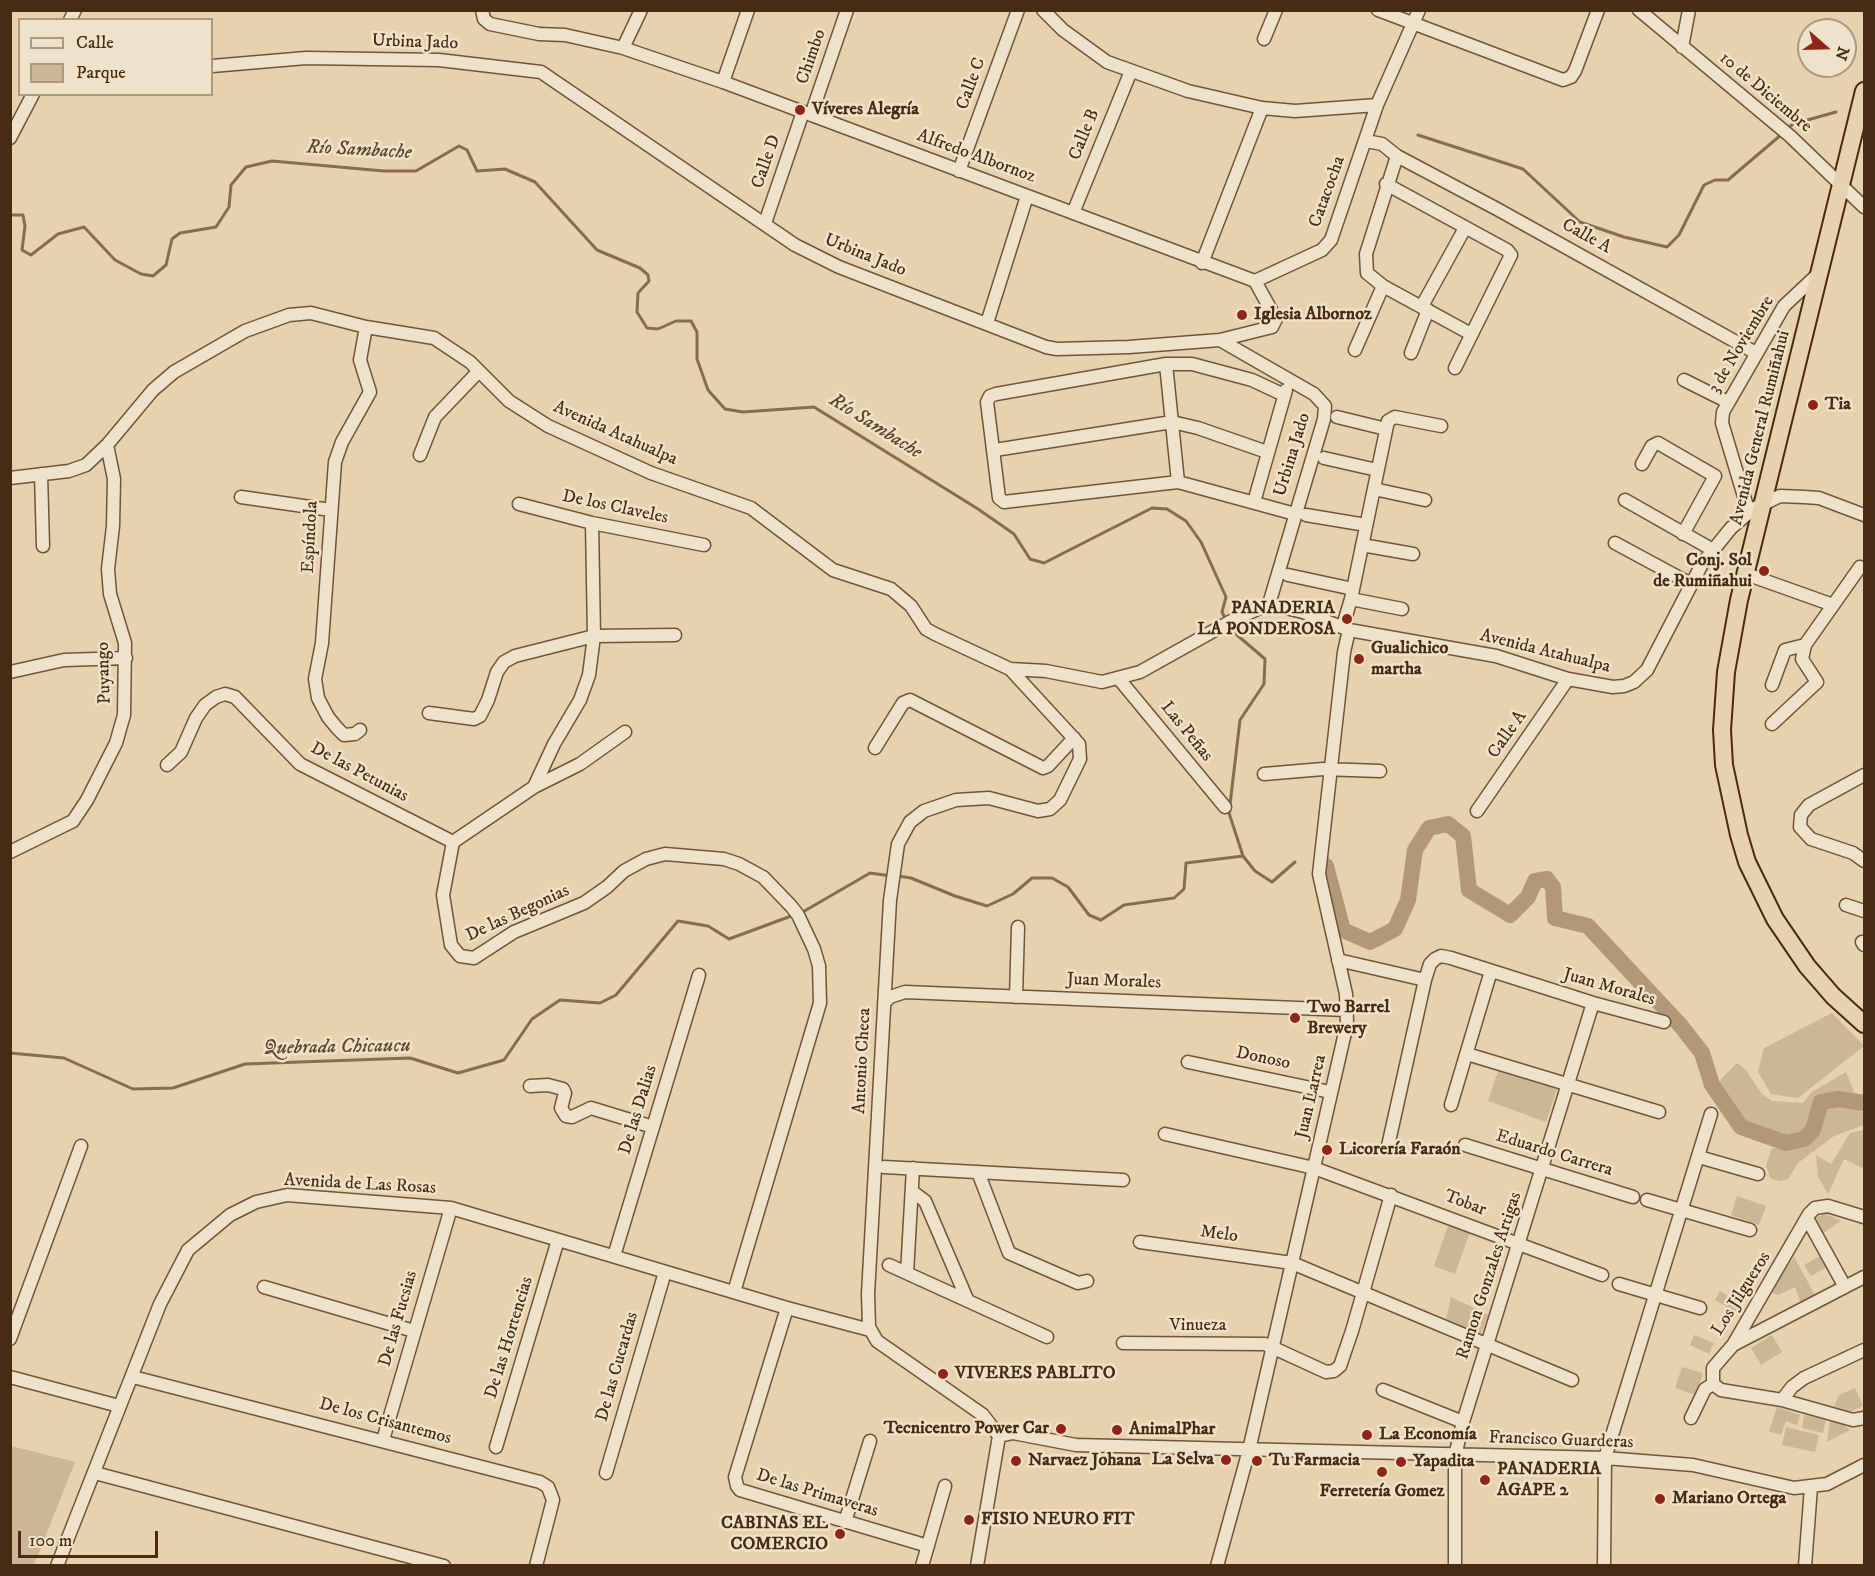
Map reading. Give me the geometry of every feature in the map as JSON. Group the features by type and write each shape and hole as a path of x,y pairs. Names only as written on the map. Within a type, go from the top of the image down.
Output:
{"highway":[{"name":"Avenida General Rumiñahui","path":"1864,91 1755,508 1746,574 1726,672 1722,730 1724,765 1738,835 1747,862 1775,919 1794,949 1833,996 1864,1024"}],"street":[{"name":"Alfredo Albornoz","path":"482,10 484,19 490,24 539,34 565,35 623,48 723,82 1255,281"},
{"path":"623,48 641,10"},
{"path":"723,82 748,10"},
{"name":"Chimbo","path":"807,113 848,10"},
{"name":"Calle C","path":"959,171 1018,10"},
{"path":"1264,39 1276,10"},
{"path":"1378,10 1563,80 1571,77 1575,70 1598,10"},
{"name":"Catacocha","path":"1255,281 1322,250 1331,240 1377,105 1419,10"},
{"name":"10 de Diciembre","path":"1639,10 1790,136 1864,207"},
{"path":"1682,47 1689,10"},
{"path":"1049,12 1062,30 1107,62 1188,91 1262,108 1321,110 1377,105"},
{"name":"Urbina Jado","path":"213,66 306,58 439,60 541,72 803,250 839,267 1034,343 1057,349 1220,340 1323,401 1324,419 1300,514 1269,604"},
{"name":"Calle B","path":"1073,213 1131,71"},
{"path":"10,138 32,96"},
{"path":"1202,263 1262,108"},
{"name":"Calle D","path":"765,223 807,113"},
{"name":"Calle A","path":"1366,141 1382,144 1395,161 1497,209 1756,353"},
{"path":"1395,161 1386,184 1365,261 1367,273 1383,286 1471,334"},
{"path":"1386,184 1507,250 1511,255 1455,368"},
{"path":"987,323 1027,196"},
{"path":"1411,353 1425,308 1465,228"},
{"name":"3 de Noviembre","path":"1755,508 1722,423 1728,402 1784,306 1817,275"},
{"path":"1220,340 1266,330 1275,323 1275,316 1255,281"},
{"path":"1355,350 1383,286"},
{"name":"Avenida Atahualpa","path":"10,478 78,469 107,445 153,390 174,372 245,331 289,315 311,313 366,327 434,338 460,355 509,401 548,426 651,473 751,508 833,570 891,589 912,606 926,629 1010,669 1046,671 1102,682 1119,679 1161,662 1233,620 1269,604 1303,612 1346,628 1496,656 1568,679 1613,687 1634,682 1651,663 1691,584 1713,550 1731,528 1755,508 1780,496 1819,498 1864,515"},
{"name":"Espíndola","path":"360,730 355,734 344,735 337,728 318,698 315,679 322,644 335,462 346,434 370,392 360,360 366,327"},
{"path":"1254,502 1285,392 1252,380 1192,364 1166,364 990,396 987,402 995,450 999,498 1010,503 1178,482 1254,502 1300,514 1366,525"},
{"path":"1166,364 1178,482"},
{"path":"420,455 435,417 479,371"},
{"path":"1684,380 1728,402"},
{"path":"1337,417 1386,429 1388,421 1395,417 1441,426"},
{"path":"995,450 1173,422 1198,428 1267,452"},
{"name":"Juan Larrea","path":"1217,1566 1249,1450 1347,1024 1338,960 1319,874 1346,628 1386,429"},
{"path":"1642,464 1652,446 1658,443 1715,476 1683,534"},
{"name":"Puyango","path":"10,852 73,821 87,800 116,743 124,715 125,643 110,594 114,479 107,445"},
{"path":"1324,458 1377,470"},
{"path":"40,474 43,546"},
{"path":"1374,489 1425,500"},
{"path":"241,497 331,510"},
{"path":"1625,501 1713,550"},
{"name":"De los Claveles","path":"519,504 592,524 704,545"},
{"path":"534,787 554,744 580,700 590,675 594,636 592,524"},
{"path":"1615,543 1691,584"},
{"path":"1362,545 1413,554"},
{"path":"1772,724 1817,682 1816,676 1802,659 1805,645 1860,567"},
{"path":"1746,574 1833,605"},
{"path":"1288,576 1402,609"},
{"path":"429,713 474,719 480,716 489,700 497,672 504,662 515,656 594,636 675,635"},
{"path":"1772,685 1785,650 1805,645"},
{"path":"10,672 64,660 126,658"},
{"path":"875,747 903,703 910,700 1043,768 1048,766 1074,738 1010,669"},
{"name":"Las Peñas","path":"1119,679 1225,807"},
{"name":"Calle A","path":"1477,811 1568,679"},
{"name":"De las Petunias","path":"167,765 181,752 196,718 205,705 216,696 225,694 235,697 300,764 453,842"},
{"path":"453,842 534,787 580,764 625,732"},
{"name":"Antonio Checa","path":"870,1330 868,1310 870,1254 884,1003 890,900 898,844 910,822 934,805 972,797 989,798 1038,811 1050,809 1060,800 1080,759 1079,744 1074,738"},
{"path":"1264,774 1331,768 1380,771"},
{"path":"1864,775 1809,805 1801,815 1800,827 1811,839 1853,853 1864,861"},
{"name":"De las Begonias","path":"453,842 443,896 451,945 460,956 474,958 514,932 584,903 607,887 624,871 646,859 664,854 724,859 739,864 763,877 791,906 803,925 819,966 820,1003 734,1292"},
{"path":"1845,905 1864,911"},
{"path":"1016,998 1018,927"},
{"name":"Juan Morales","path":"1425,980 1430,964 1441,956 1593,1003 1664,1022"},
{"path":"1338,960 1425,980 1388,1146"},
{"path":"1451,1105 1491,971"},
{"name":"De las Dalias","path":"614,1256 699,975"},
{"name":"Juan Morales","path":"884,1003 890,997 905,992 1346,1010"},
{"name":"Ramon Gonzales Artigas","path":"1455,1566 1455,1456 1463,1422 1593,1003"},
{"path":"1467,1053 1569,1082 1659,1112"},
{"name":"Donoso","path":"1188,1062 1330,1092"},
{"path":"530,1086 548,1084 563,1089 565,1093 561,1108 567,1116 572,1117 591,1108 653,1127"},
{"path":"1604,1566 1605,1458 1683,1211 1711,1114"},
{"name":"Tobar","path":"1165,1134 1314,1168 1602,1275"},
{"name":"Eduardo Carrera","path":"1465,1145 1633,1197"},
{"path":"10,1339 81,1146"},
{"path":"1699,1157 1758,1174"},
{"path":"884,1167 1123,1180"},
{"path":"907,1273 913,1168"},
{"path":"978,1172 1009,1253 1078,1283 1087,1281"},
{"path":"913,1192 925,1201 967,1299"},
{"name":"Avenida de Las Rosas","path":"57,1566 160,1304 188,1250 230,1215 256,1202 287,1195 451,1208 787,1308 870,1330"},
{"path":"1272,1345 1326,1372 1334,1371 1340,1366 1391,1195"},
{"path":"1647,1200 1750,1230"},
{"path":"1845,1287 1808,1220 1815,1208 1821,1206 1864,1217"},
{"name":"De las Fucsias","path":"383,1440 451,1208"},
{"name":"Los Jilgueros","path":"1691,1418 1705,1389 1713,1384 1713,1368 1733,1345 1808,1220"},
{"name":"De las Hortencias","path":"496,1447 558,1239"},
{"name":"Melo","path":"1140,1242 1292,1263 1572,1380"},
{"path":"870,1254 886,1264 1047,1337"},
{"name":"De las Cucardas","path":"606,1473 665,1272"},
{"path":"1733,1345 1864,1277"},
{"path":"1619,1284 1700,1308"},
{"path":"264,1287 414,1331"},
{"name":"De las Primaveras","path":"787,1308 735,1483 740,1490 928,1546"},
{"path":"870,1330 877,1341 983,1415 999,1436 977,1566"},
{"name":"Vinueza","path":"1123,1343 1272,1345"},
{"path":"1782,1400 1804,1378 1864,1350"},
{"path":"10,1377 119,1406"},
{"name":"De los Crisantemos","path":"133,1377 540,1482 548,1487 553,1500 536,1566"},
{"path":"1713,1384 1721,1390 1782,1400 1853,1420 1864,1418"},
{"path":"1383,1390 1463,1422"},
{"name":"Francisco Guarderas","path":"999,1436 1013,1433 1076,1445 1605,1458 1693,1465 1780,1485 1811,1487 1827,1484 1864,1465"},
{"path":"845,1522 870,1441"},
{"path":"95,1473 444,1566"},
{"path":"922,1566 945,1486"},
{"path":"1804,1566 1811,1487"}],"green space":[{"path":"1832,1013 1864,1046 1798,1098 1771,1094 1758,1072 1764,1048"},
{"path":"1737,1063 1745,1069 1762,1094 1772,1101 1803,1103 1812,1092 1846,1072 1856,1096 1828,1094 1817,1097 1807,1128 1799,1135 1782,1136 1744,1122 1716,1092 1721,1079"},
{"path":"1498,1071 1557,1089 1546,1122 1488,1101"},
{"path":"1850,1106 1864,1113 1864,1125 1834,1136 1798,1163 1788,1179 1779,1181 1770,1178 1766,1165 1772,1148 1787,1149 1811,1142 1817,1135 1824,1111 1832,1107"},
{"path":"1864,1130 1864,1169 1844,1159 1828,1194 1818,1177 1816,1155 1831,1164 1850,1133"},
{"path":"1737,1196 1766,1206 1759,1225 1731,1215"},
{"path":"1826,1214 1841,1221 1822,1234 1815,1223 1817,1217"},
{"path":"1448,1226 1470,1232 1455,1274 1434,1266"},
{"path":"1820,1256 1827,1267 1811,1276 1804,1265"},
{"path":"1794,1257 1815,1295 1801,1303 1795,1287 1778,1295 1770,1292"},
{"path":"1720,1291 1741,1304 1736,1312 1715,1300"},
{"path":"1451,1297 1489,1315 1480,1335 1446,1319"},
{"path":"1694,1335 1714,1343 1709,1354 1690,1345"},
{"path":"1772,1335 1782,1352 1761,1365 1751,1348"},
{"path":"1682,1367 1703,1373 1696,1395 1675,1388"},
{"path":"1855,1388 1863,1406 1850,1412 1834,1406 1839,1395"},
{"path":"1777,1407 1800,1415 1797,1425 1786,1421 1781,1435 1769,1431"},
{"path":"1804,1415 1826,1419 1823,1433 1802,1428"},
{"path":"1830,1421 1841,1423 1850,1430 1827,1442"},
{"path":"1786,1427 1819,1435 1815,1452 1782,1445"},
{"path":"11,1446 75,1462 34,1565 11,1565"}],"waterway":[{"path":"1787,129 1793,124 1836,112"},
{"path":"1418,135 1523,169 1580,222 1624,237 1667,247 1679,235 1704,185 1715,180 1728,180 1782,134"},
{"name":"Río Sambache","path":"10,215 23,215 25,226 22,250 31,255 58,234 84,227 115,260 141,274 153,276 166,265 172,239 180,233 216,227 229,207 231,185 246,167 272,161 384,171 416,171 459,146 467,150 477,171 505,169 535,182 597,250 640,268 648,275 649,281 638,293 637,312 647,328 658,329 676,321 691,321 697,332 697,359 708,390 725,409 743,412 814,407 978,509 1014,534 1030,559 1044,563 1152,508 1167,509 1186,521 1201,542 1226,597 1222,612 1226,620"},
{"name":"Río Sambache","path":"1230,625 1237,635 1265,659 1264,684 1240,720 1229,813 1243,856 1255,871 1272,882 1295,862"},
{"path":"1326,866 1343,930 1370,942 1395,929 1408,900 1415,850 1429,828 1448,824 1463,836 1469,890 1510,915 1528,897 1535,881 1547,879 1553,887 1555,918 1588,926 1681,1026 1702,1053 1712,1085 1741,1127 1786,1143 1804,1139 1813,1130 1821,1102 1838,1099 1864,1103"},
{"name":"Quebrada Chicaucu","path":"898,876 911,878 987,906 1013,894 1032,878 1052,878 1068,887 1089,915 1101,920 1124,905 1174,898 1184,889 1186,863 1243,856"},
{"name":"Quebrada Chicaucu","path":"801,913 870,873 891,876"},
{"name":"Quebrada Chicaucu","path":"10,1053 64,1058 133,1089 173,1088 245,1064 410,1058 458,1073 504,1060 532,1019 560,1000 600,1003 616,995 678,921 708,926 729,939 794,915"}],"place":[{"name":"Víveres Alegría","path":"800,110"},
{"name":"Iglesia Albornoz","path":"1242,315"},
{"name":"Tia","path":"1813,405"},
{"name":"Conj. Sol de Rumiñahui","path":"1764,571"},
{"name":"PANADERIA LA PONDEROSA","path":"1347,619"},
{"name":"Gualichico martha","path":"1359,659"},
{"name":"Two Barrel Brewery","path":"1295,1018"},
{"name":"Licorería Faraón","path":"1327,1150"},
{"name":"VIVERES PABLITO","path":"943,1374"},
{"name":"Tecnicentro Power Car","path":"1061,1429"},
{"name":"AnimalPhar","path":"1117,1430"},
{"name":"La Economía","path":"1367,1435"},
{"name":"La Selva","path":"1226,1460"},
{"name":"Narvaez Johana","path":"1016,1461"},
{"name":"Tu Farmacia","path":"1257,1461"},
{"name":"Yapadita","path":"1401,1462"},
{"name":"Ferretería Gomez","path":"1382,1472"},
{"name":"PANADERIA AGAPE 2","path":"1485,1480"},
{"name":"Mariano Ortega","path":"1660,1499"},
{"name":"FISIO NEURO FIT","path":"969,1520"},
{"name":"CABINAS EL COMERCIO","path":"840,1534"}]}
